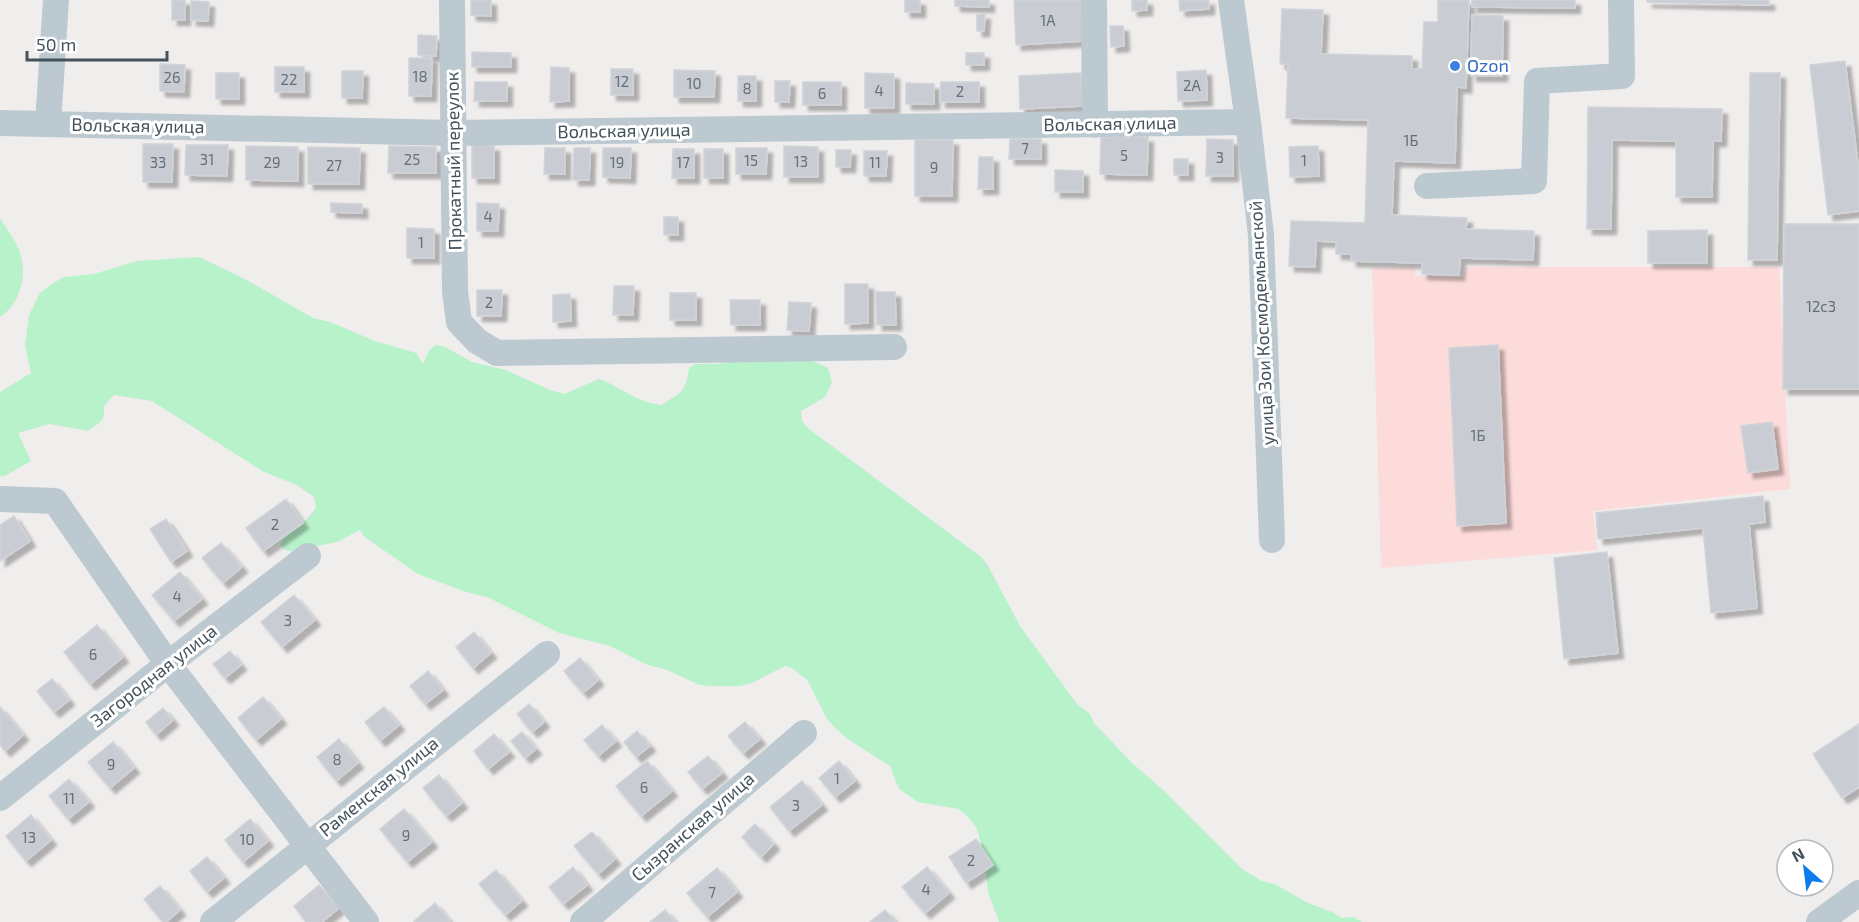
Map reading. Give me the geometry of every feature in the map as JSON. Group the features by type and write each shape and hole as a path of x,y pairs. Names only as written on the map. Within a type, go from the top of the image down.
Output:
{"street":[{"path":"48,124 56,0"},
{"name":"Прокатный переулок","path":"452,0 455,291 459,322 477,341 497,353 894,347"},
{"path":"1094,0 1095,125"},
{"name":"улица Зои Космодемьянской","path":"1231,0 1261,235 1272,540"},
{"path":"1427,186 1534,181 1537,81 1622,76 1621,0"},
{"name":"Вольская улица","path":"0,123 453,133 1248,122"},
{"path":"0,499 55,501 168,664 366,922"},
{"name":"Загородная улица","path":"0,798 308,556"},
{"name":"Раменская улица","path":"213,922 547,654"},
{"name":"Сызранская улица","path":"582,922 804,733"},
{"path":"1819,922 1859,893"}],"shaded area":[{"path":"1466,267 1779,267 1790,489 1593,511 1597,550 1381,568 1372,268 1415,268 1415,276 1464,277"}],"green space":[{"path":"0,218 20,251 23,273 17,298 7,312 0,317"},
{"path":"199,257 245,279 313,318 330,322 375,341 416,353 423,364 429,350 436,345 445,347 472,362 506,370 564,394 599,379 640,400 661,405 684,388 689,368 695,364 719,364 742,359 798,354 828,368 832,382 825,397 801,411 802,421 809,429 980,556 987,564 1020,626 1077,704 1090,714 1094,723 1132,763 1162,789 1242,869 1262,881 1275,884 1306,902 1342,918 1353,917 1362,922 999,922 988,892 984,856 977,829 971,820 959,809 918,802 899,789 890,766 849,740 835,728 827,719 808,681 792,668 785,666 752,683 740,686 697,684 667,670 645,664 610,646 559,633 487,597 466,592 418,574 369,540 360,530 337,542 297,552 285,550 280,545 284,535 306,520 316,508 314,497 297,485 264,472 152,401 114,395 104,406 101,421 88,431 50,424 18,433 31,461 5,476 0,476 0,392 31,373 25,346 29,315 40,293 64,277 94,274 137,261"}],"building":[{"path":"172,0 185,0 185,20 172,20"},
{"path":"471,0 491,0 491,16 471,15"},
{"path":"905,0 920,0 920,12 905,12"},
{"path":"955,0 989,0 989,7 955,6"},
{"path":"1014,0 1081,0 1083,41 1016,45"},
{"path":"1132,0 1147,0 1147,10 1132,11"},
{"path":"1179,0 1209,0 1209,9 1180,11"},
{"path":"1438,0 1469,0 1466,88 1457,87 1455,163 1394,161 1392,215 1467,218 1466,229 1534,231 1533,260 1460,258 1459,275 1422,274 1422,263 1351,261 1351,254 1336,254 1336,242 1316,241 1315,267 1289,266 1291,221 1365,223 1368,120 1286,118 1288,64 1280,64 1282,9 1323,10 1321,54 1412,56 1412,69 1422,69 1424,22 1438,22"},
{"path":"1472,0 1575,0 1575,8 1472,7"},
{"path":"1647,0 1769,0 1769,5 1647,2"},
{"path":"191,1 209,2 208,21 191,20"},
{"path":"977,14 985,14 984,31 977,31"},
{"path":"1472,15 1503,16 1502,76 1471,76"},
{"path":"1110,26 1123,26 1124,46 1111,47"},
{"path":"418,35 437,36 436,56 418,55"},
{"path":"472,52 511,53 511,67 472,67"},
{"path":"966,53 984,53 984,65 966,65"},
{"path":"409,58 432,58 431,96 409,96"},
{"path":"1845,61 1859,172 1859,211 1828,215 1810,65"},
{"path":"160,64 185,65 184,92 160,91"},
{"path":"275,67 304,67 304,92 275,92"},
{"path":"551,67 569,68 569,101 550,102"},
{"path":"611,69 633,69 633,95 611,95"},
{"path":"674,70 715,71 714,97 674,97"},
{"path":"1206,70 1207,100 1178,101 1177,72"},
{"path":"342,71 363,71 362,98 342,98"},
{"path":"216,73 239,73 239,99 216,99"},
{"path":"865,73 894,74 894,108 865,108"},
{"path":"1081,73 1082,106 1020,109 1019,76"},
{"path":"1750,73 1780,73 1777,260 1748,260"},
{"path":"738,76 756,76 756,101 738,101"},
{"path":"775,81 790,81 789,102 775,102"},
{"path":"475,82 507,82 507,101 474,101"},
{"path":"803,82 841,82 841,105 803,105"},
{"path":"941,82 979,82 979,102 940,102"},
{"path":"906,83 934,84 934,104 906,104"},
{"path":"1588,107 1722,109 1721,141 1713,141 1712,197 1676,197 1676,141 1612,140 1611,229 1587,229"},
{"path":"1101,137 1148,137 1147,175 1100,174"},
{"path":"1010,139 1041,139 1041,159 1009,159"},
{"path":"1207,139 1233,140 1233,176 1206,176"},
{"path":"915,140 953,140 952,196 915,196"},
{"path":"143,144 173,144 172,182 143,182"},
{"path":"186,145 228,145 227,176 185,175"},
{"path":"472,145 494,146 494,178 472,178"},
{"path":"246,146 298,147 298,181 246,180"},
{"path":"389,146 436,147 436,173 388,173"},
{"path":"784,146 818,147 818,177 784,177"},
{"path":"1318,146 1319,176 1290,177 1289,147"},
{"path":"308,147 360,148 359,184 308,184"},
{"path":"545,148 565,148 565,174 544,174"},
{"path":"574,148 590,148 589,180 573,180"},
{"path":"603,148 631,148 630,178 603,177"},
{"path":"736,148 767,148 766,174 736,174"},
{"path":"673,149 694,149 694,178 672,178"},
{"path":"704,149 723,149 723,178 704,178"},
{"path":"836,150 851,150 850,167 836,167"},
{"path":"864,151 887,151 886,176 864,176"},
{"path":"979,157 993,157 993,189 978,189"},
{"path":"1174,159 1188,159 1188,175 1174,175"},
{"path":"1055,170 1083,171 1083,192 1055,192"},
{"path":"331,203 362,204 362,213 331,212"},
{"path":"477,203 499,204 498,231 477,231"},
{"path":"664,217 678,217 678,235 664,235"},
{"path":"1784,224 1859,224 1859,389 1783,389"},
{"path":"407,228 434,229 434,258 407,258"},
{"path":"1707,230 1707,263 1648,263 1648,231"},
{"path":"845,284 868,284 868,323 845,324"},
{"path":"614,286 634,286 633,315 613,315"},
{"path":"477,290 502,290 501,316 477,316"},
{"path":"876,292 895,292 896,325 877,325"},
{"path":"670,293 696,293 696,320 670,320"},
{"path":"570,294 571,321 553,322 553,295"},
{"path":"730,300 760,300 760,325 731,325"},
{"path":"789,302 811,303 809,331 787,330"},
{"path":"1498,345 1506,523 1457,526 1449,348"},
{"path":"1772,422 1778,469 1748,473 1741,426"},
{"path":"1763,496 1765,522 1749,524 1757,608 1711,613 1703,528 1598,539 1596,513"},
{"path":"286,499 303,523 263,551 246,528"},
{"path":"14,516 30,541 0,561 0,525"},
{"path":"166,519 187,551 171,562 150,529"},
{"path":"221,543 242,567 223,583 202,558"},
{"path":"1607,552 1618,653 1564,659 1554,558"},
{"path":"180,572 202,599 174,621 152,595"},
{"path":"294,595 315,620 282,647 261,622"},
{"path":"97,625 123,657 90,684 64,652"},
{"path":"474,632 491,653 473,668 456,647"},
{"path":"230,651 241,665 225,678 213,664"},
{"path":"580,658 598,680 583,693 564,671"},
{"path":"428,671 443,690 425,704 410,686"},
{"path":"52,679 69,700 54,712 37,691"},
{"path":"263,697 281,719 256,740 238,718"},
{"path":"529,704 544,722 532,732 517,714"},
{"path":"0,707 23,735 5,751 0,745"},
{"path":"384,707 399,725 380,741 365,722"},
{"path":"163,708 173,720 156,735 146,722"},
{"path":"745,722 760,739 743,753 728,736"},
{"path":"1859,724 1859,787 1842,798 1813,754"},
{"path":"602,725 616,741 598,756 584,740"},
{"path":"637,731 650,746 636,757 624,742"},
{"path":"522,732 536,749 525,758 511,741"},
{"path":"494,734 509,752 488,769 474,751"},
{"path":"339,739 358,763 336,781 317,757"},
{"path":"113,742 134,768 110,788 88,762"},
{"path":"708,756 722,773 702,789 688,772"},
{"path":"647,761 672,791 641,816 616,786"},
{"path":"839,761 855,781 835,797 819,778"},
{"path":"439,775 462,803 446,816 423,788"},
{"path":"69,779 89,802 68,819 49,796"},
{"path":"802,781 822,805 789,831 770,807"},
{"path":"404,809 432,842 407,862 380,829"},
{"path":"31,815 51,840 26,861 6,836"},
{"path":"250,819 268,841 243,862 225,840"},
{"path":"755,824 774,844 761,857 742,837"},
{"path":"592,832 615,859 598,874 574,846"},
{"path":"976,839 993,865 966,883 949,857"},
{"path":"207,857 224,878 207,892 190,871"},
{"path":"573,867 587,885 563,904 549,887"},
{"path":"927,867 949,893 925,913 902,887"},
{"path":"717,868 737,892 707,917 687,893"},
{"path":"496,870 522,901 505,915 479,884"},
{"path":"319,885 339,908 322,922 306,922 294,906"},
{"path":"160,886 180,910 166,922 163,922 144,899"},
{"path":"435,903 450,922 414,921"},
{"path":"665,910 675,922 650,922"},
{"path":"885,910 895,922 870,922"}],"place":[{"name":"Ozon","path":"1455,66"}]}
